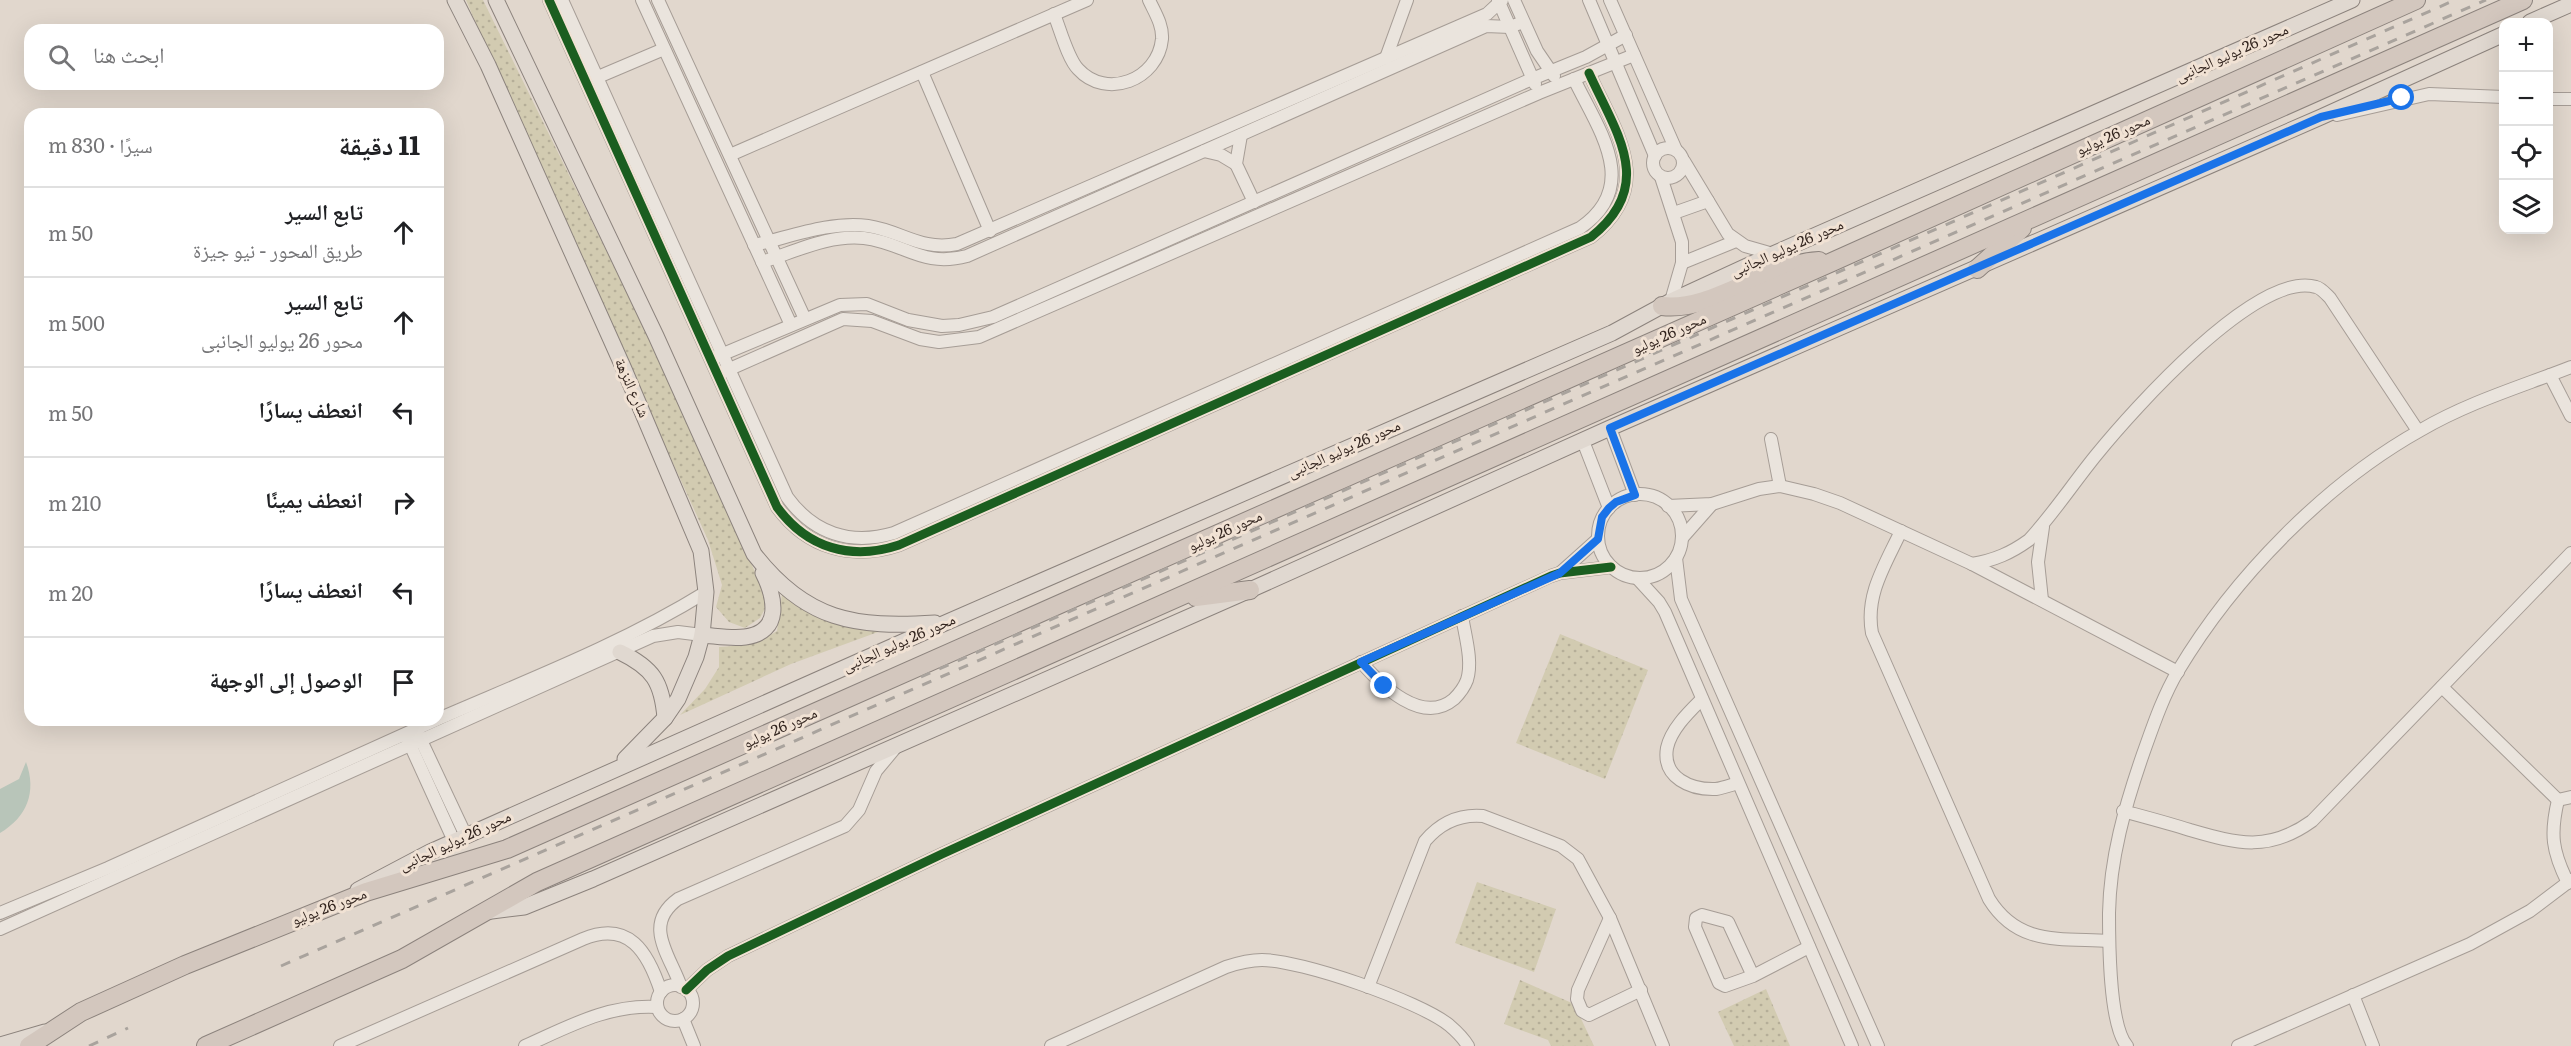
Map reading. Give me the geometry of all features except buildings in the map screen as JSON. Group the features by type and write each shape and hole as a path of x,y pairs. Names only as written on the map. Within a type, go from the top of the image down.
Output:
{"highway":[{"name":"محور 26 يوليو","path":"29,1046 81,1012 124,992 339,902 507,849 1832,262 2416,0"},
{"path":"206,1046 402,959 537,882 2523,0"},
{"path":"1977,269 2035,217"},
{"path":"1666,303 1686,306 1795,264 1832,262"},
{"path":"1177,599 1250,590"}],"main road":[{"name":"شارع النزهة","path":"455,0 488,65 655,440 677,499 701,551 706,592 702,635 688,679 665,718 641,746 613,770"},
{"path":"496,0 656,336 774,599 775,608 767,624 754,636 743,638 702,635"},
{"name":"محور 26 يوليو الجانبى","path":"339,902 406,863 460,838 945,623 1601,338 1666,303 1773,254 2352,0"},
{"path":"2539,18 2571,4"},
{"path":"484,912 504,911 534,904 1250,590 1610,428 1977,269 2499,36"},
{"path":"754,554 770,574 794,595 837,617 885,626 945,623"},
{"path":"620,652 649,670 656,680 663,695 665,718"},
{"path":"0,1045 51,1030"}],"street":[{"path":"549,0 770,494 786,519 810,539 831,548 853,553 884,550 1591,237 1612,218 1619,206 1624,193 1627,165 1624,150 1588,73"},
{"path":"562,0 787,497 807,520 834,535 856,539 879,538 1580,228 1602,209 1609,197 1613,169 1610,155 1574,79"},
{"path":"642,0 790,325"},
{"path":"658,0 805,319"},
{"path":"730,155 1087,0"},
{"path":"1054,14 1076,68 1097,82 1123,84 1146,72 1160,51 1161,25 1149,0"},
{"path":"1386,58 1407,0"},
{"path":"1514,0 1537,51 1559,85"},
{"path":"1589,0 1655,156"},
{"path":"1610,0 1676,150 1728,234 1736,241 1773,254"},
{"path":"754,245 833,226 865,225 880,228 925,245 947,246 990,231 1487,14 1499,1 1539,93"},
{"path":"762,262 849,237 879,241 922,258 951,260 967,256 1486,26 1510,27 1523,22"},
{"path":"710,360 840,305 854,303 880,308 908,320 925,324 951,325 993,317 1593,54 1626,35"},
{"path":"598,77 664,49"},
{"path":"716,375 843,319 872,321 910,336 939,342 979,337 1539,93 1634,55"},
{"path":"922,72 990,231"},
{"path":"2321,117 2429,94 2499,97"},
{"path":"2553,99 2571,99"},
{"path":"1241,135 1236,164 1254,201"},
{"path":"1666,303 1682,263 1682,242 1661,177 1653,165 1655,156 1662,149 1676,150"},
{"path":"1204,151 1221,155 1236,164"},
{"path":"1661,177 1675,177 1682,171 1684,161"},
{"path":"1674,213 1708,201"},
{"path":"1682,263 1736,241"},
{"path":"1972,564 1993,560 2012,552 2029,540 2044,525 2116,432 2187,357 2245,310 2287,287 2301,285 2318,287 2330,298 2418,431"},
{"path":"2123,1044 2111,981 2109,941 2111,878 2123,811 2155,719 2178,672 2234,592 2317,506 2359,472 2418,431 2474,403 2571,367"},
{"path":"2550,375 2571,416"},
{"path":"1610,428 1635,495"},
{"path":"1771,439 1780,486"},
{"path":"1583,441 1609,508"},
{"path":"1668,506 1712,504 1768,487 1780,486 1840,502 1972,564 2178,672"},
{"path":"1676,558 1666,569 1652,576 1637,578 1619,573 1611,567 1600,550 1598,539 1602,517 1616,502 1635,495 1647,495 1668,506 1676,515 1682,538"},
{"path":"1712,504 1682,538 1676,558 1681,599 1878,1046"},
{"path":"2042,600 2038,562 2044,525"},
{"path":"1901,531 1873,590 1870,604 1872,633 1989,899 2006,921 2030,935 2043,938 2109,941"},
{"path":"879,538 884,550"},
{"path":"1560,573 1598,539"},
{"path":"2123,811 2245,843 2280,839 2297,832 2312,821 2571,553"},
{"path":"896,746 876,771 859,810 845,826 827,836 685,896 665,910 661,917 659,931 684,988 692,1003 690,1012 683,1019 667,1020 657,1007 657,999 661,992 670,986 684,988 728,956 942,854 1462,616 1560,573 1611,567"},
{"path":"1637,578 1665,612 1852,1046"},
{"path":"0,913 110,873 416,744 655,622 706,592"},
{"path":"1361,662 1384,686 1408,702 1421,707 1443,706 1461,693 1467,679 1467,648 1462,616"},
{"path":"444,716 620,652 661,634 678,632 702,635"},
{"path":"2442,687 2558,800"},
{"path":"1702,699 1686,715 1671,738 1667,749 1667,760 1671,771 1679,780 1694,788 1718,789 1738,783"},
{"path":"0,930 110,873 421,726"},
{"path":"410,731 460,838"},
{"path":"2558,800 2571,797"},
{"path":"2238,1046 2499,929 2530,911 2569,881 2553,846 2552,824 2558,800"},
{"path":"1368,987 1425,841 1438,827 1470,815 1483,816 1561,846 1578,859 1610,918 1663,1046"},
{"path":"1753,976 1728,922 1702,915 1696,918 1695,927 1719,983 1728,987 1753,976 1809,947"},
{"path":"1610,918 1578,990 1577,999 1582,1011 1589,1015 1641,990"},
{"path":"340,1046 583,939 604,932 622,935 637,946 656,975 661,992"},
{"path":"1051,1046 1071,1042 1243,962 1280,961 1368,987 1449,1025 1468,1046"},
{"path":"2354,995 2373,1046"},
{"path":"525,1046 607,1011 627,1007 657,1007"},
{"path":"683,1019 694,1046"}],"shaded area":[{"path":"466,0 483,0 632,303 761,585 767,605 760,618 745,628 729,622 716,607 722,585 708,540 519,125"},
{"path":"782,594 806,607 878,632 791,664 680,715 705,689 719,667 719,647 749,643 777,631"},
{"path":"1560,634 1648,670 1605,779 1516,743"},
{"path":"26,762 30,784 27,803 17,819 0,833 0,789 19,779"},
{"path":"1477,882 1556,909 1534,972 1455,943"},
{"path":"1520,980 1574,1004 1594,1046 1551,1046 1548,1040 1504,1024"},
{"path":"1766,989 1790,1046 1734,1046 1718,1012"}],"railway":[{"path":"921,677 2455,0"},
{"path":"281,966 2486,0"},
{"path":"89,1046 128,1028"}],"cycle path":[{"path":"549,0 777,507 789,521 816,541 847,551 864,552 899,545 1591,237 1611,217 1622,198 1626,178 1625,158 1619,138 1589,73"},
{"path":"686,990 707,970 728,956 942,854 1551,576 1611,567"}],"route":[{"path":"1384,686 1361,662 1560,573 1598,539 1602,517 1609,508 1625,497 1635,495 1610,428 2321,117 2402,98"}]}
